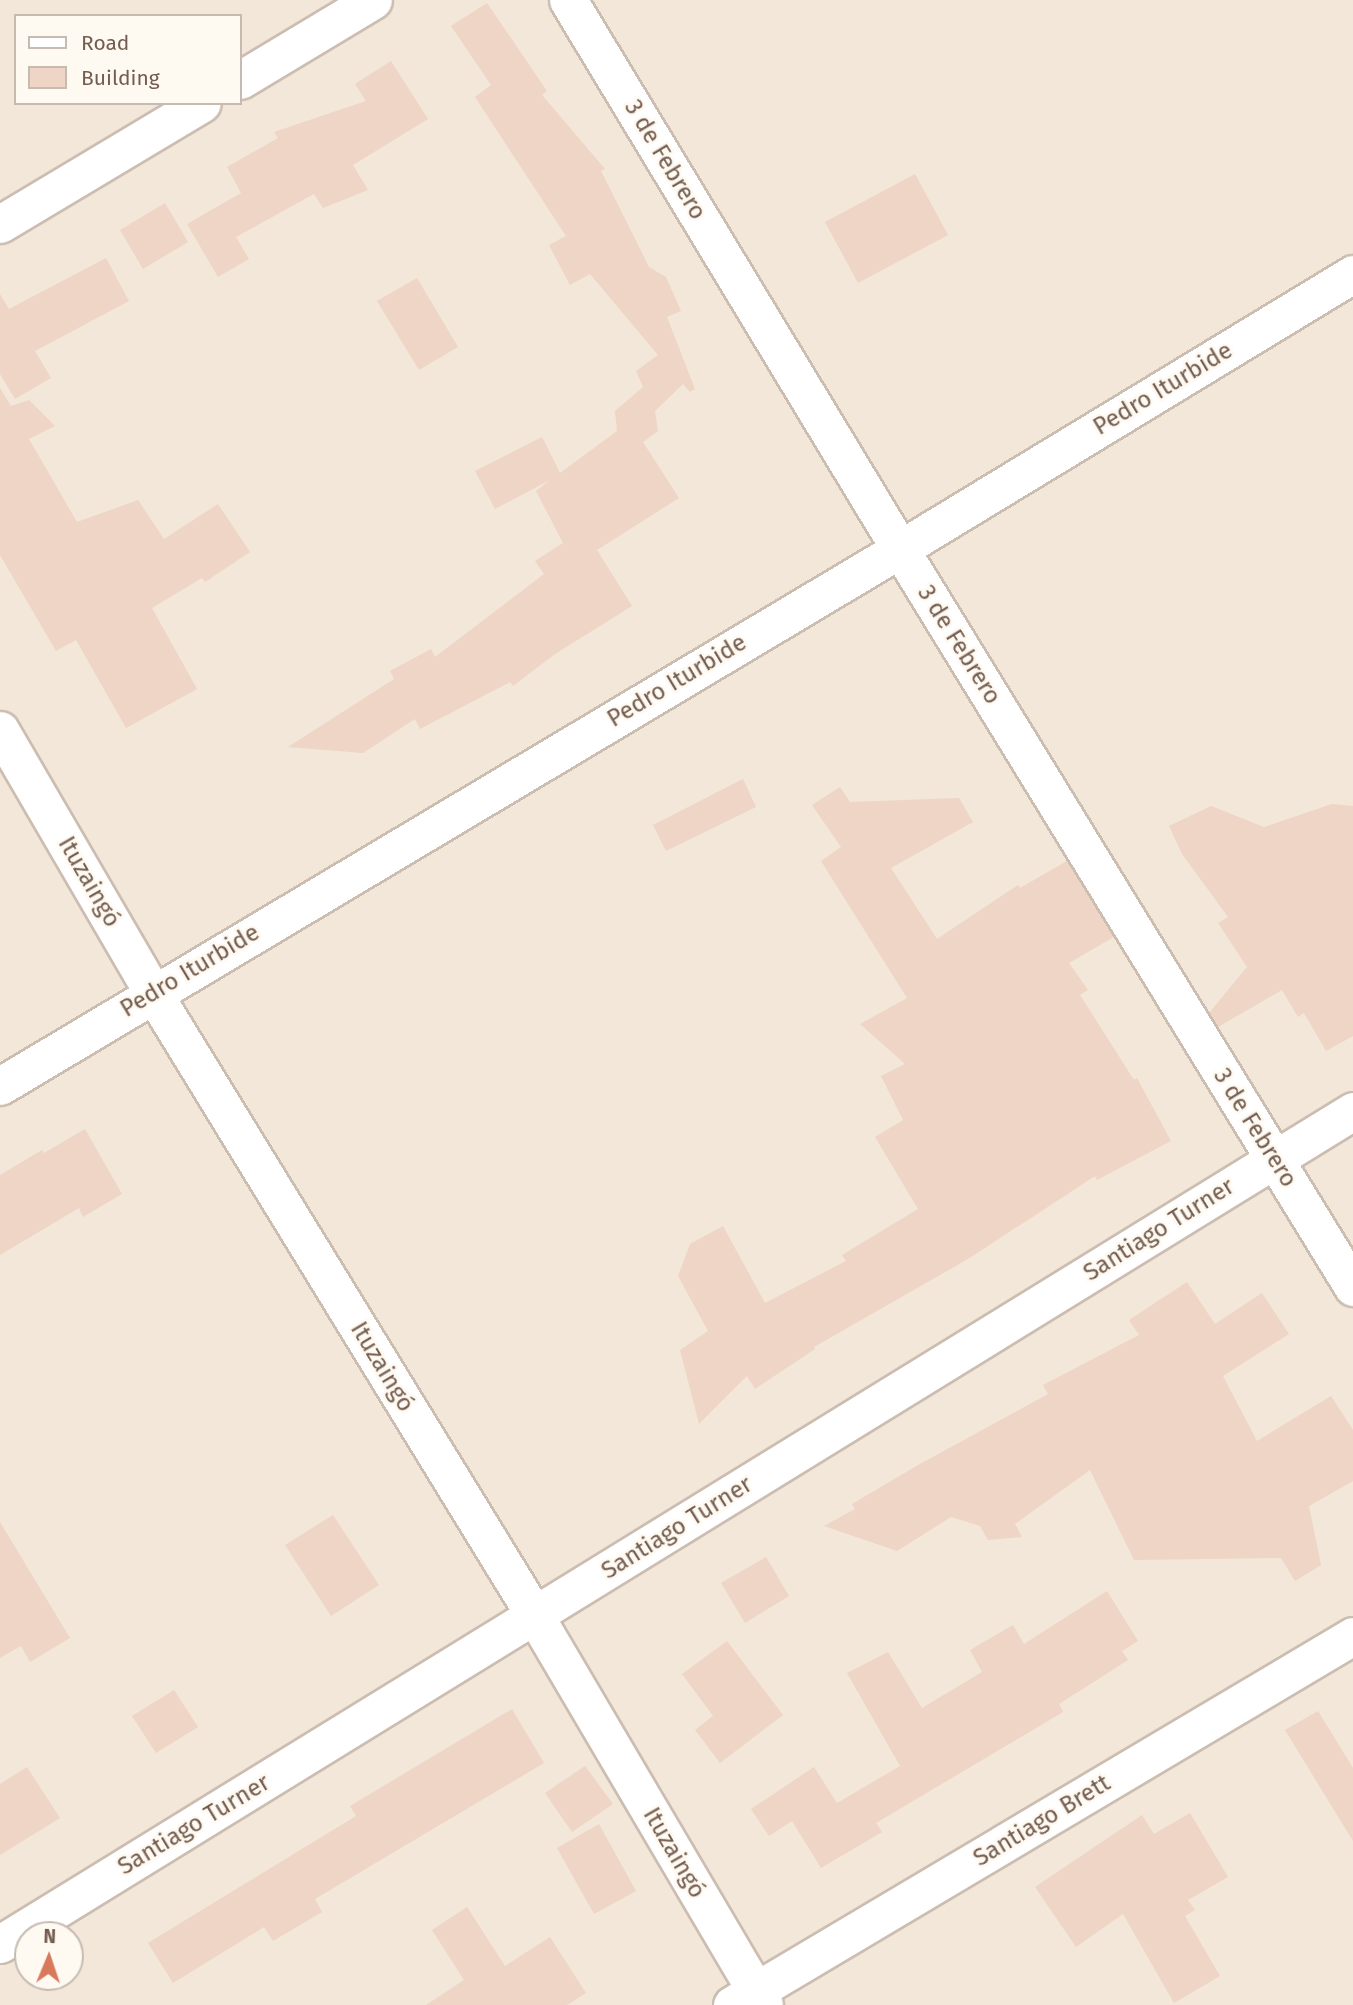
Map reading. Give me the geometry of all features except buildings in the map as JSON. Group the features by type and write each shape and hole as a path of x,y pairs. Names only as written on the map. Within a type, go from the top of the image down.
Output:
{"street":[{"path":"242,79 373,0"},
{"name":"3 de Febrero","path":"568,0 900,549 1353,1287"},
{"path":"0,224 199,105"},
{"name":"Pedro Iturbide","path":"0,1086 900,549 1353,274"},
{"name":"Ituzaingó","path":"0,730 153,993 535,1616 750,2000"},
{"name":"Santiago Turner","path":"0,1944 1353,1111"},
{"name":"Santiago Brett","path":"750,2000 1353,1636"}],"shaded area":[{"path":"0,0 1353,0 1353,2005 0,2005"}]}
